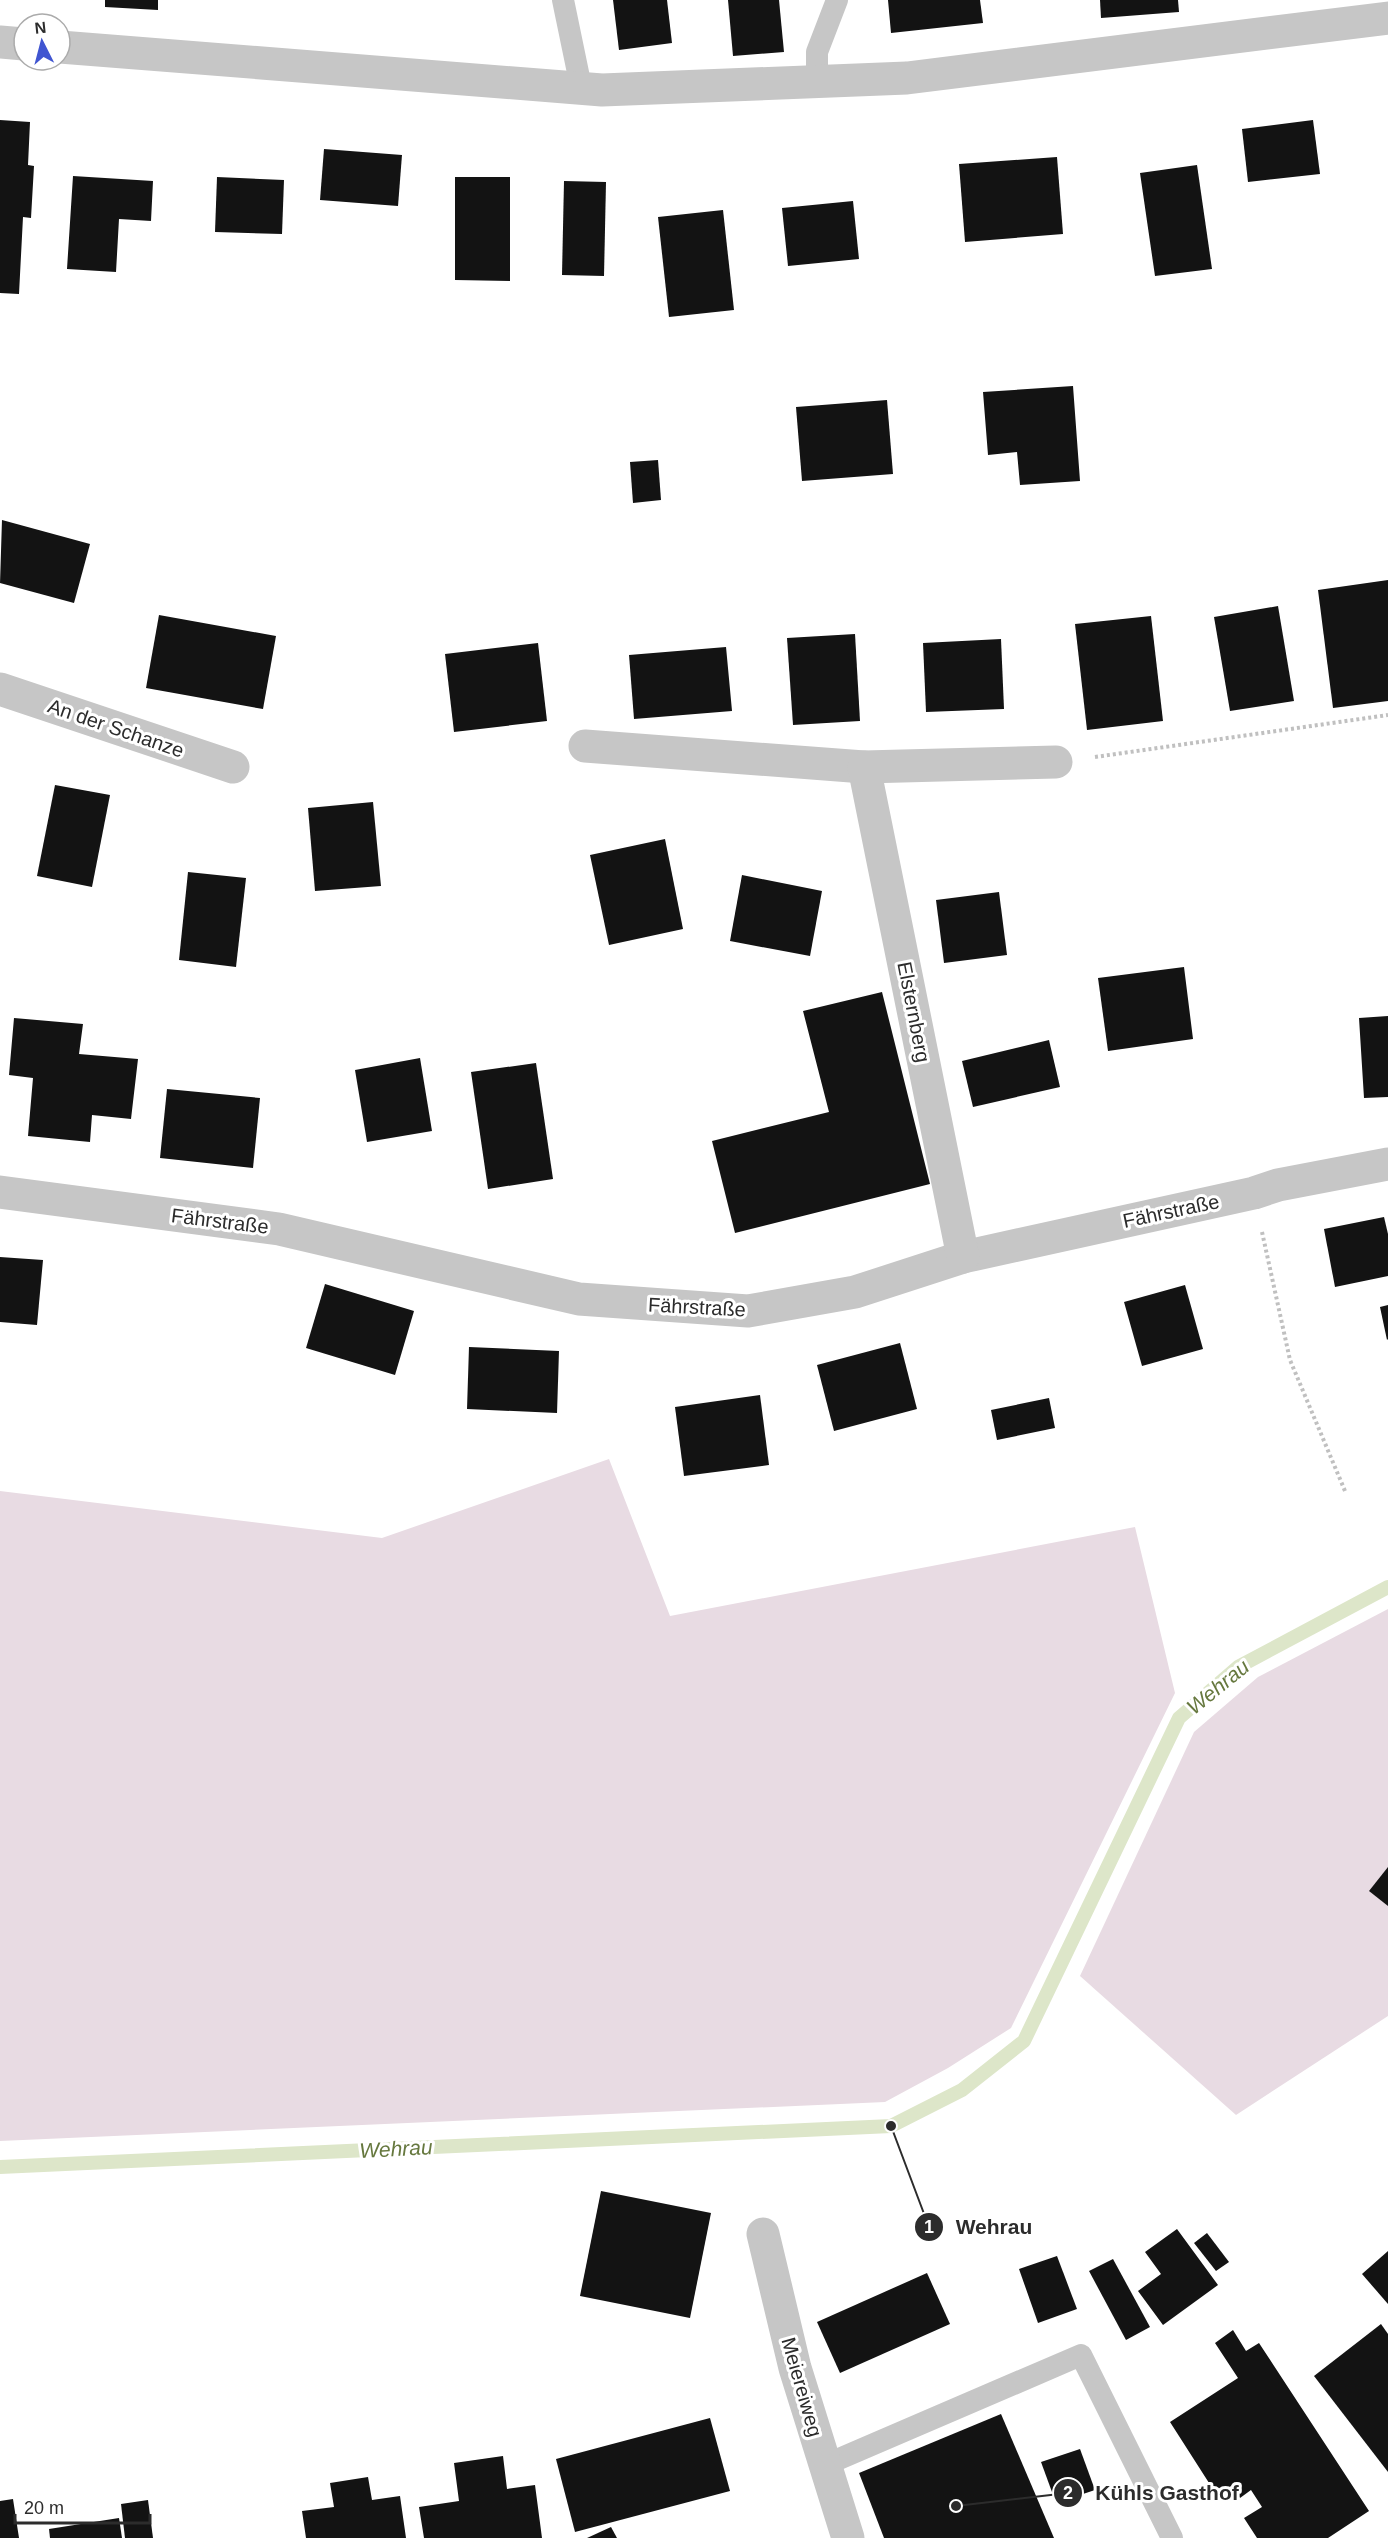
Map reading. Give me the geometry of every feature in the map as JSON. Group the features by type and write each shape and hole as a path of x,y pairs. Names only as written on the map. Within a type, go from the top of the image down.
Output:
{"street":[{"path":"72,48 602,90 907,78 1371,13"},
{"name":"An der Schanze","path":"0,689 233,767"},
{"path":"585,746 864,767 1056,762"},
{"name":"Elsternberg","path":"864,767 963,1257"},
{"name":"Fährstraße","path":"0,1192 279,1229 579,1299 747,1311 855,1292 963,1257 1254,1193 1278,1185 1388,1164"},
{"name":"Meiereiweg","path":"763,2234 795,2368 848,2538"}],"lane":[{"path":"563,0 581,87"},
{"path":"817,80 817,52 837,0"},
{"path":"825,2465 1081,2355 1172,2538"}],"path":[{"path":"1056,762 1186,746 1388,715"},
{"path":"1254,1193 1290,1360 1345,1491"}],"shaded area":[{"path":"609,1459 670,1616 1135,1527 1175,1693 1011,2028 948,2068 885,2102 0,2141 0,1491 382,1538"},
{"path":"1388,1609 1388,2016 1236,2115 1080,1976 1194,1732 1258,1677"}],"building":[{"path":"105,0 158,0 158,10 105,7"},
{"path":"613,0 667,0 672,43 619,50"},
{"path":"728,0 779,0 784,52 733,56"},
{"path":"888,0 980,0 983,23 891,33"},
{"path":"1100,0 1178,0 1179,12 1101,18"},
{"path":"0,120 30,122 28,165 34,166 31,218 23,217 19,294 0,293"},
{"path":"1313,120 1320,174 1248,182 1242,129"},
{"path":"324,149 402,155 398,206 320,200"},
{"path":"1057,157 1063,234 965,242 959,164"},
{"path":"1197,165 1212,269 1155,276 1140,173"},
{"path":"73,176 153,181 151,221 119,219 116,272 67,269"},
{"path":"217,177 284,180 282,234 215,232"},
{"path":"455,177 510,177 510,281 455,280"},
{"path":"564,181 606,182 604,276 562,275"},
{"path":"853,201 859,259 788,266 782,208"},
{"path":"723,210 734,310 669,317 658,217"},
{"path":"1073,386 1080,481 1020,485 1017,452 988,455 983,392"},
{"path":"887,400 893,474 802,481 796,407"},
{"path":"658,460 661,500 633,503 630,462"},
{"path":"2,520 90,544 74,603 0,583"},
{"path":"1388,580 1388,701 1333,708 1318,590"},
{"path":"1278,606 1294,701 1230,711 1214,617"},
{"path":"159,615 276,636 263,709 146,688"},
{"path":"1151,616 1163,721 1087,730 1075,624"},
{"path":"855,634 860,721 793,725 787,638"},
{"path":"1001,639 1004,709 926,712 923,643"},
{"path":"538,643 547,721 454,732 445,654"},
{"path":"726,647 732,711 634,719 629,655"},
{"path":"55,785 110,795 92,887 37,876"},
{"path":"373,802 381,886 315,891 308,808"},
{"path":"665,839 683,929 609,945 590,855"},
{"path":"188,872 246,878 236,967 179,960"},
{"path":"742,875 822,891 810,956 730,941"},
{"path":"999,892 1007,955 944,963 936,900"},
{"path":"1184,967 1193,1039 1108,1051 1098,978"},
{"path":"882,992 930,1184 735,1233 712,1141 829,1112 803,1011"},
{"path":"1388,1016 1388,1097 1364,1098 1359,1018"},
{"path":"14,1018 83,1024 79,1054 138,1059 131,1119 92,1115 90,1142 28,1136 33,1078 9,1075"},
{"path":"1049,1040 1060,1087 973,1107 962,1061"},
{"path":"420,1058 432,1131 367,1142 355,1070"},
{"path":"536,1063 553,1179 488,1189 471,1072"},
{"path":"167,1089 260,1098 253,1168 160,1158"},
{"path":"1384,1217 1388,1234 1388,1276 1335,1287 1324,1229"},
{"path":"0,1257 43,1260 37,1325 0,1322"},
{"path":"325,1284 414,1311 395,1375 306,1348"},
{"path":"1185,1285 1203,1349 1142,1366 1124,1302"},
{"path":"1388,1305 1388,1339 1387,1340 1380,1307"},
{"path":"900,1343 917,1409 834,1431 817,1365"},
{"path":"469,1347 559,1351 557,1413 467,1409"},
{"path":"760,1395 769,1465 684,1476 675,1407"},
{"path":"1049,1398 1055,1428 997,1440 991,1410"},
{"path":"1388,1867 1388,1906 1369,1891"},
{"path":"601,2191 711,2213 690,2318 580,2296"},
{"path":"1177,2229 1218,2285 1163,2325 1138,2291 1161,2274 1145,2252"},
{"path":"1207,2233 1229,2262 1216,2271 1194,2243"},
{"path":"1388,2251 1388,2304 1362,2274"},
{"path":"1057,2256 1077,2309 1038,2323 1019,2269"},
{"path":"1113,2259 1150,2327 1126,2340 1089,2271"},
{"path":"927,2273 950,2324 840,2373 817,2322"},
{"path":"1381,2324 1388,2334 1388,2472 1314,2376"},
{"path":"1233,2330 1246,2351 1259,2343 1369,2511 1328,2538 1257,2538 1244,2518 1262,2507 1251,2490 1240,2498 1233,2488 1218,2497 1170,2422 1238,2378 1215,2343"},
{"path":"1001,2414 1054,2538 884,2538 859,2473"},
{"path":"710,2418 730,2491 575,2532 556,2459"},
{"path":"1080,2449 1095,2490 1056,2503 1041,2462"},
{"path":"503,2456 507,2489 535,2485 542,2538 424,2538 419,2507 459,2501 454,2463"},
{"path":"368,2477 372,2500 400,2496 406,2538 306,2538 302,2511 334,2507 330,2483"},
{"path":"13,2499 19,2538 0,2538 0,2501"},
{"path":"148,2500 153,2538 125,2538 121,2504"},
{"path":"119,2518 122,2538 50,2538 49,2529"},
{"path":"611,2527 617,2538 587,2538"}],"waterway":[{"name":"Wehrau","path":"0,2167 891,2126 962,2090 1024,2041 1179,1718 1238,1667 1388,1587"}],"place":[{"name":"Wehrau","path":"891,2126"},
{"name":"Kühls Gasthof","path":"956,2506"}]}
